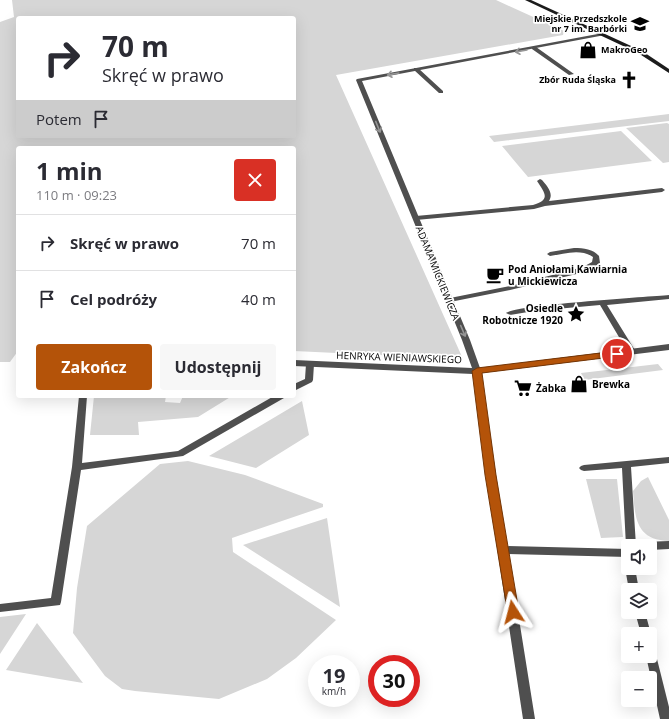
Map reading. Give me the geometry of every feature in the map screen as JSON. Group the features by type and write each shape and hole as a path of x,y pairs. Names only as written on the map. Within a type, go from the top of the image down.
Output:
{"street":[{"path":"527,0 603,34 648,57 669,71"},
{"name":"ADAMA MICKIEWICZA","path":"529,719 490,475 477,371 450,300 359,80 603,34"},
{"path":"534,48 571,74"},
{"path":"416,69 441,92"},
{"path":"540,181 548,193 548,199 544,204"},
{"path":"416,218 534,207 544,204 662,190"},
{"path":"450,300 510,288 586,269 596,263 596,256 590,250 582,249 550,254"},
{"path":"510,312 669,297"},
{"path":"602,303 632,352"},
{"name":"HENRYKA WIENIAWSKIEGO","path":"296,363 477,371 669,347"},
{"path":"296,387 309,380 310,364"},
{"path":"0,608 56,602 77,467 83,398"},
{"path":"77,467 180,454 278,398"},
{"path":"584,468 669,460"},
{"path":"626,465 631,539"},
{"path":"657,545 669,545"},
{"path":"503,550 621,552"},
{"path":"653,663 666,719"}],"shaded area":[{"path":"12,0 496,0 564,31 563,35 336,75 463,359 296,351 296,146 16,146 16,354 10,362 0,362 0,22 14,17"},
{"path":"669,114 669,121 494,142 489,136"},
{"path":"669,124 669,162 663,163 626,128"},
{"path":"621,131 652,161 528,177 502,146"},
{"path":"658,364 663,370 584,380 581,373"},
{"path":"94,398 166,398 165,402 180,403 182,398 229,398 198,417 138,422 139,435 90,435"},
{"path":"302,401 309,435 256,468 209,456"},
{"path":"188,461 245,475 323,504 323,507 232,538 233,552 336,620 296,658 267,679 219,699 122,689 105,676 73,633 77,588 87,526 160,464"},
{"path":"648,477 669,520 669,541 658,540 650,537 639,526 635,510 633,491 641,481"},
{"path":"586,479 617,479 623,537 601,538"},
{"path":"327,518 340,607 243,545"},
{"path":"26,614 0,654 0,617"},
{"path":"37,623 83,683 6,670"}],"place":[{"name":"Miejskie Przedszkole nr 7 im. Barbórki","path":"640,24"},
{"name":"MakroGeo","path":"588,50"},
{"name":"Zbór Ruda Śląska","path":"629,80"},
{"name":"Pod Aniołami Kawiarnia u Mickiewicza","path":"495,275"},
{"name":"Osiedle Robotnicze 1920","path":"576,314"},
{"name":"Brewka","path":"579,384"},
{"name":"Żabka","path":"523,388"}],"route":[{"path":"513,612 490,475 477,371 617,354"}]}
